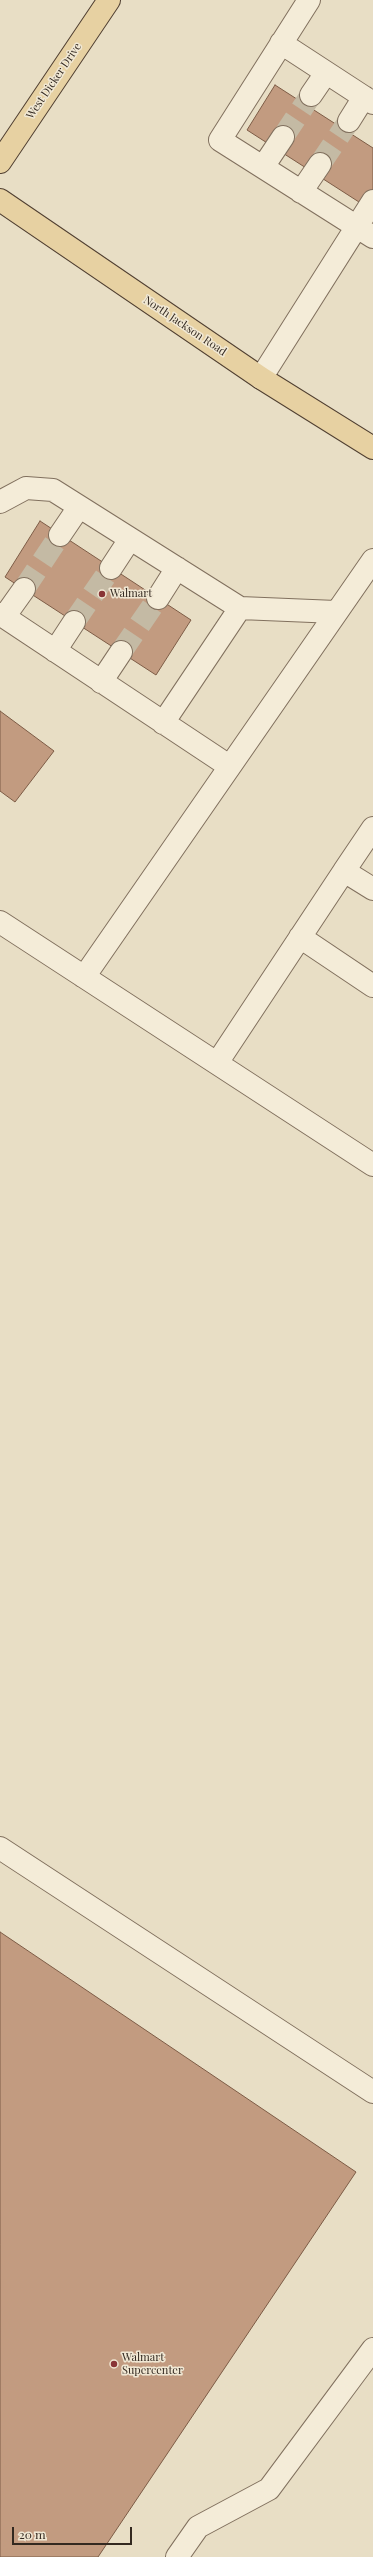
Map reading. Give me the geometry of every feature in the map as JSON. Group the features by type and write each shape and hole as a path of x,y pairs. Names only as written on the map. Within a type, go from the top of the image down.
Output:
{"main road":[{"name":"West Dicker Drive","path":"0,162 109,0"},
{"name":"North Jackson Road","path":"0,200 261,378 373,448"}],"lane":[{"path":"309,0 220,140 364,232"},
{"path":"281,43 368,100 349,121"},
{"path":"311,95 326,72"},
{"path":"263,167 283,137"},
{"path":"301,192 320,164"},
{"path":"261,378 364,232 373,201"},
{"path":"0,502 26,488 53,490 240,608 336,612"},
{"path":"60,535 79,507"},
{"path":"111,568 130,539"},
{"path":"84,977 373,560"},
{"path":"158,598 177,568"},
{"path":"24,589 2,616 229,766"},
{"path":"163,723 240,608"},
{"path":"55,651 74,622"},
{"path":"101,682 121,652"},
{"path":"217,1063 373,828"},
{"path":"344,871 373,889"},
{"path":"0,922 373,1165"},
{"path":"300,938 373,986"},
{"path":"0,1848 373,2092"},
{"path":"177,2557 198,2527 269,2489 373,2349"}],"building":[{"path":"275,85 373,148 373,211 247,130"},
{"path":"40,521 191,620 156,675 5,577"},
{"path":"0,711 54,751 15,802 0,791"},
{"name":"Walmart Supercenter","path":"0,1932 356,2172 98,2557 0,2557"}],"tunnel":[{"path":"283,137 311,95"},
{"path":"320,164 349,121"},
{"path":"24,589 60,535"},
{"path":"74,622 111,568"},
{"path":"121,652 158,598"}],"place":[{"name":"Walmart","path":"102,594"},
{"name":"Walmart Supercenter","path":"114,2364"}]}
